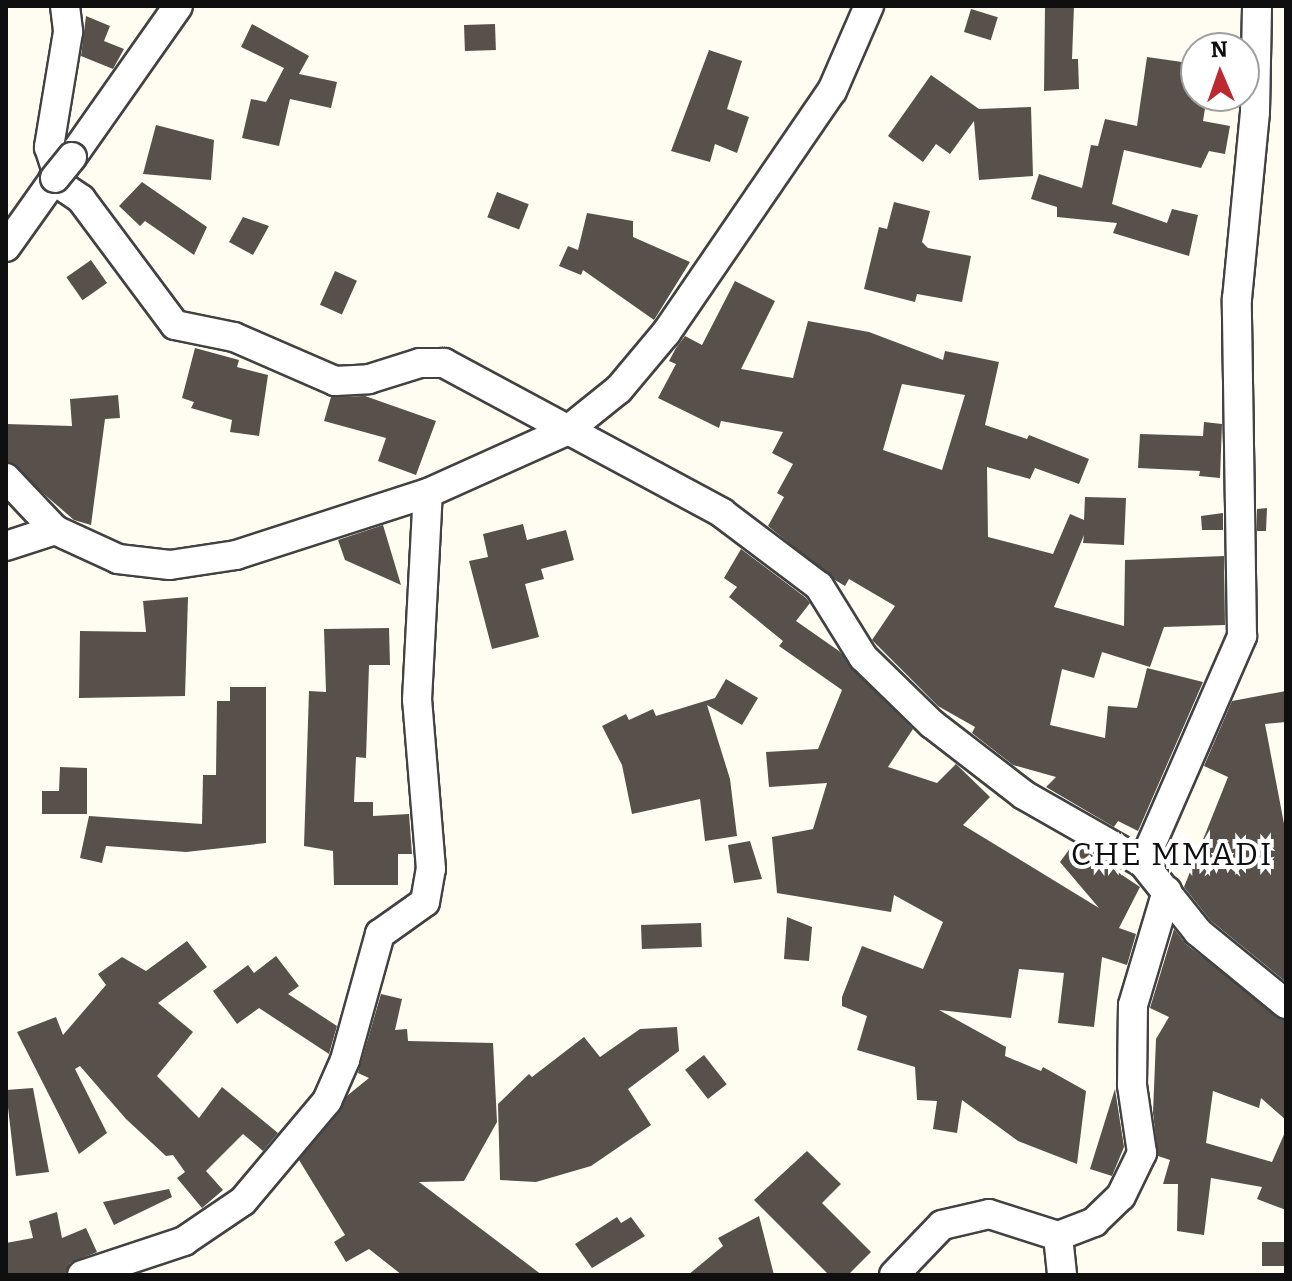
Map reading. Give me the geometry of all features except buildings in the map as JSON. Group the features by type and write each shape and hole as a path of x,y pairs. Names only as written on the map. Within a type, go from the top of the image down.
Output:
{"street":[{"path":"60,171 60,181 49,147 68,32 65,6"},
{"path":"6,247 178,6"},
{"path":"6,478 55,530 118,559 170,565 236,555 428,493 568,430 619,389 675,321 832,91 869,6"},
{"path":"1143,863 1242,636 1237,299 1255,112 1257,6"},
{"path":"60,171 175,325 234,337 335,381 369,379 420,363 444,363 689,493 753,534 819,586 863,657 932,724 1024,795 1143,863 1207,940 1286,1004"},
{"path":"82,1275 184,1241 243,1201 327,1101 345,1060 380,934 425,902 431,869 417,700 428,493"},
{"path":"6,546 55,530"},
{"path":"894,1275 929,1233 972,1214 989,1214 1058,1236 1100,1218 1121,1196 1140,1159 1142,1138 1132,1085 1133,1005 1167,891"},
{"path":"1058,1236 1062,1275"}],"district":[{"name":"CHE MMADI","path":"1172,854"}]}
